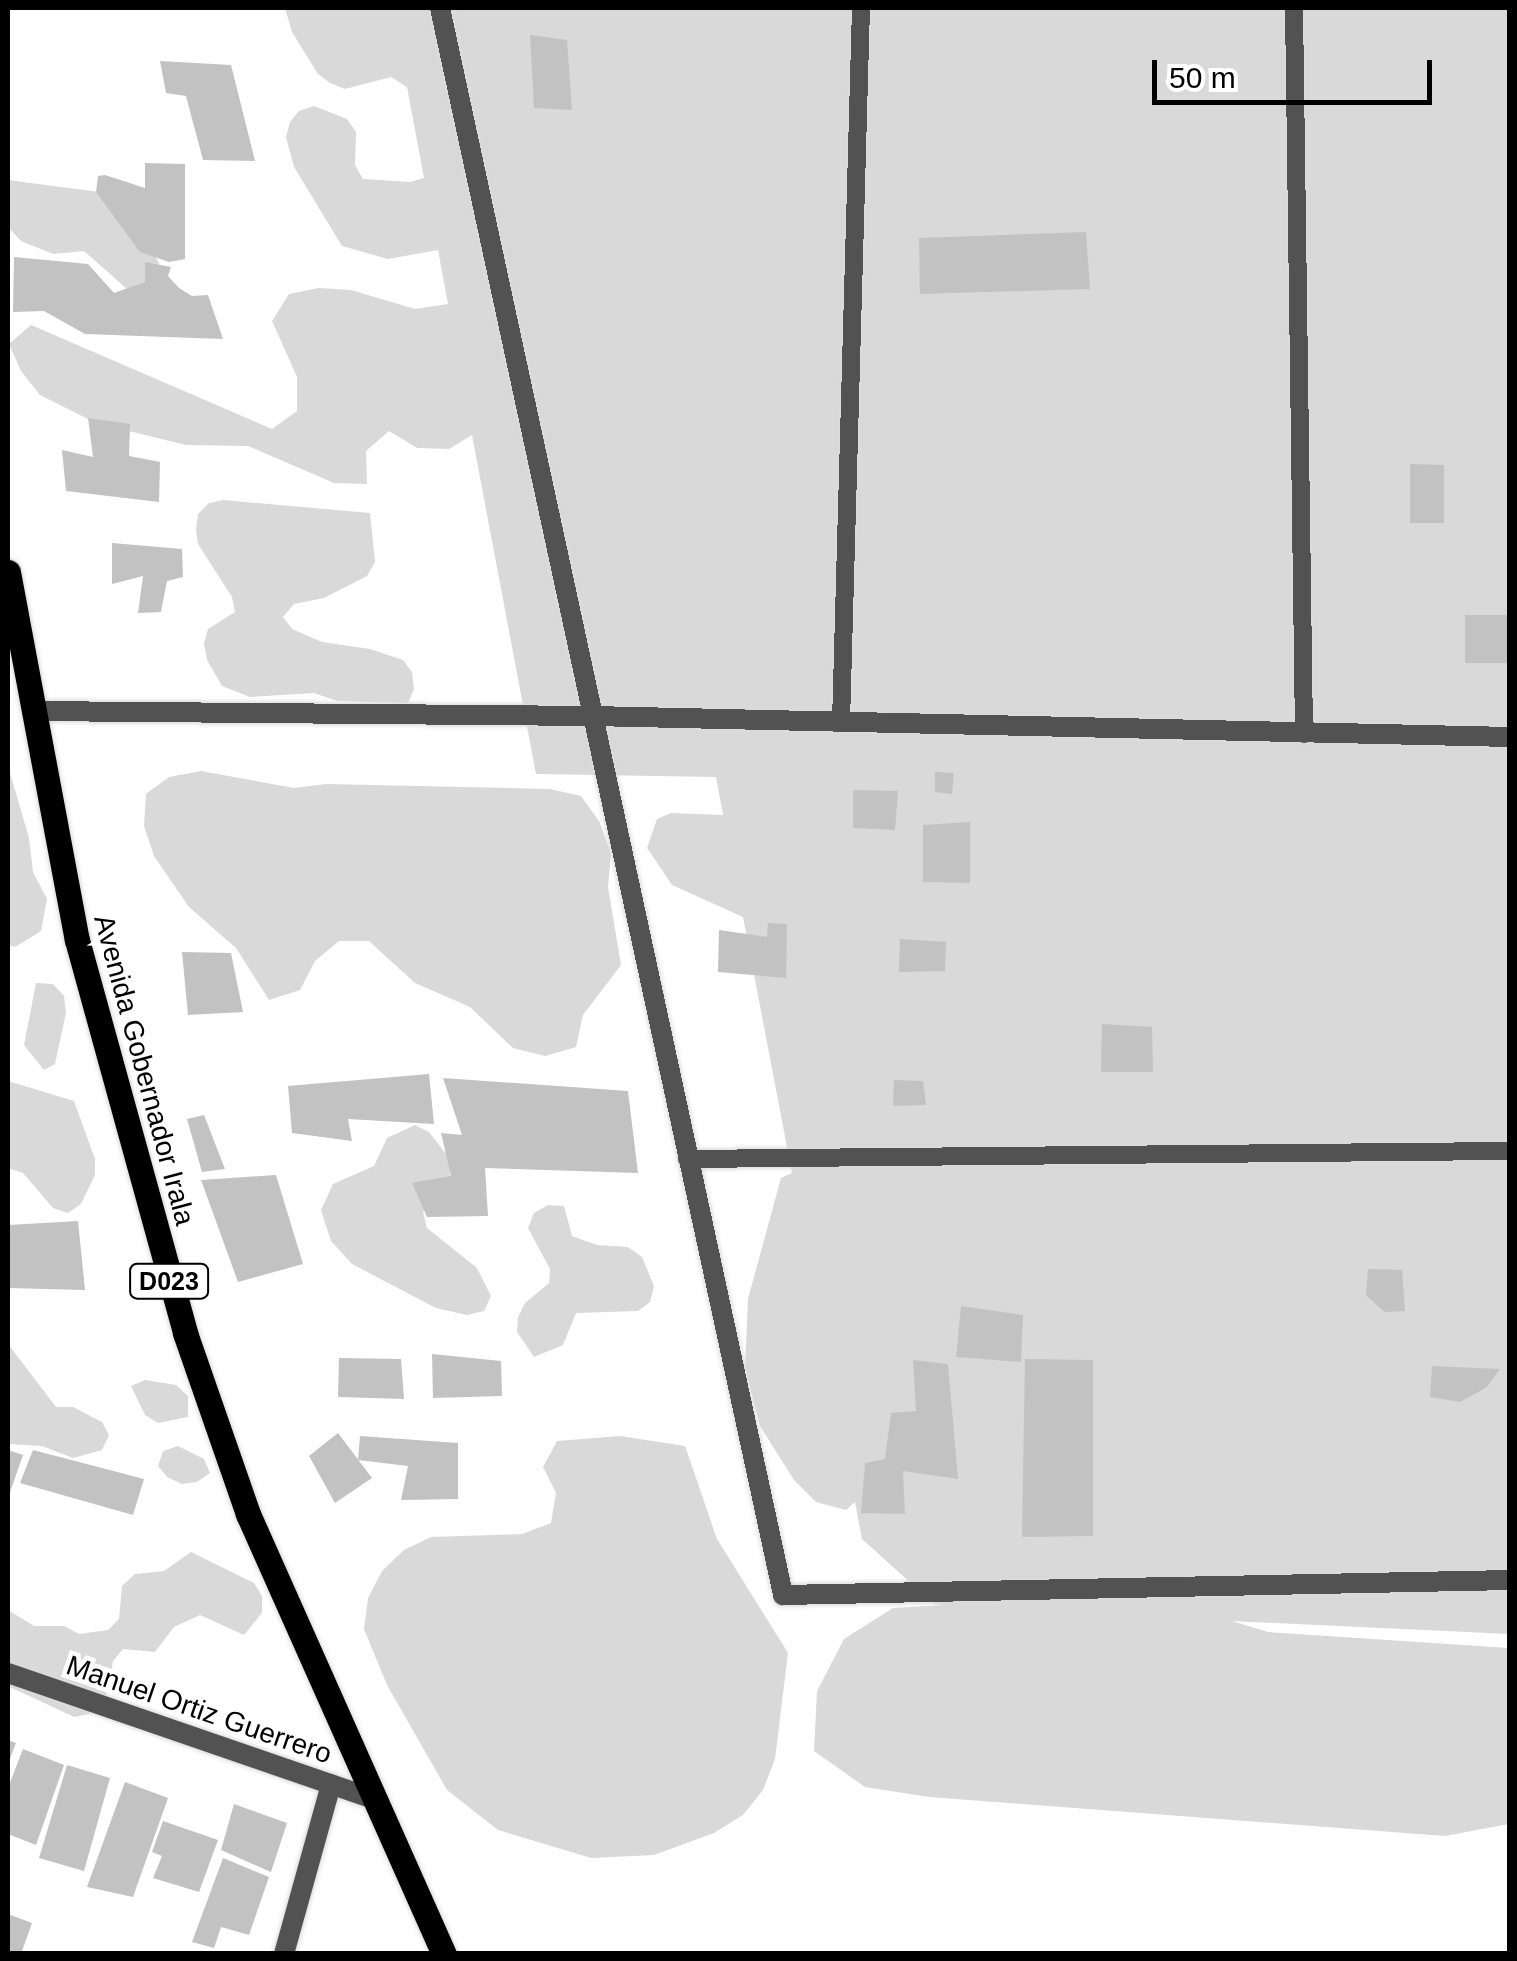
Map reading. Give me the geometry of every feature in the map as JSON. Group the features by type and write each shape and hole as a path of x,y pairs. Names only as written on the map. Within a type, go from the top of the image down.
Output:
{"main road":[{"name":"Avenida Gobernador Irala","path":"8,572 76,940 184,1333 248,1514 444,1954"}],"street":[{"path":"440,8 783,1595 1510,1580"},
{"path":"32,711 592,716 1510,737"},
{"name":"Manuel Ortiz Guerrero","path":"8,1673 374,1799"},
{"path":"284,1954 331,1784"}],"lane":[{"path":"841,723 860,8"},
{"path":"1294,8 1304,734"},
{"path":"687,1159 1510,1152"}],"shaded area":[{"path":"285,8 1509,8 1509,1634 1232,1621 1268,1632 1509,1648 1509,1824 1445,1836 929,1797 865,1787 814,1751 817,1691 844,1639 893,1608 944,1605 934,1604 862,1539 855,1502 846,1510 816,1502 794,1480 760,1426 745,1368 748,1299 781,1178 792,1173 743,917 672,885 647,848 657,819 671,813 723,815 716,777 536,774 472,435 449,449 417,448 389,431 366,451 367,484 334,483 248,446 186,445 96,423 40,395 21,371 9,344 31,325 272,429 297,411 297,377 272,321 289,294 319,288 351,290 415,309 448,304 438,250 388,259 342,246 294,167 286,137 290,122 299,111 314,106 347,119 356,132 355,165 363,179 410,182 424,178 407,87 391,77 345,89 330,83 318,74 292,32"},
{"path":"8,180 122,195 159,263 157,294 144,304 84,251 53,254 21,241 8,227"},
{"path":"223,500 370,513 375,562 367,576 324,598 294,604 283,617 292,629 322,642 370,649 403,660 412,672 414,689 408,703 337,701 314,693 250,697 222,686 207,660 204,643 208,629 235,612 232,597 198,544 196,529 198,514 209,503"},
{"path":"8,766 29,838 33,872 47,899 41,931 15,947 8,945"},
{"path":"201,771 294,788 326,784 550,789 581,796 599,821 611,853 608,887 621,965 583,1015 576,1047 545,1056 513,1048 470,1007 415,983 369,941 339,941 315,961 300,990 269,1000 236,948 189,907 154,856 144,826 146,794 169,777"},
{"path":"36,983 53,984 64,996 66,1013 55,1064 44,1070 24,1045"},
{"path":"8,1081 74,1101 95,1159 95,1175 81,1204 68,1213 53,1208 23,1173 8,1168"},
{"path":"415,1125 429,1132 450,1159 450,1176 423,1212 427,1228 477,1268 491,1296 484,1311 467,1315 436,1308 352,1264 331,1241 321,1210 333,1184 374,1166 387,1138"},
{"path":"548,1205 564,1206 572,1236 597,1245 628,1247 642,1257 654,1286 650,1302 638,1311 576,1313 563,1345 534,1357 517,1332 518,1317 525,1303 549,1283 550,1269 528,1228 534,1213"},
{"path":"8,1344 56,1407 73,1407 102,1422 109,1435 102,1450 73,1458 42,1446 8,1444"},
{"path":"145,1380 176,1385 188,1396 188,1417 158,1423 145,1415 131,1386"},
{"path":"620,1436 685,1446 717,1539 788,1653 775,1759 763,1790 743,1815 714,1833 654,1855 591,1858 498,1830 447,1790 387,1685 364,1629 368,1598 382,1571 404,1550 431,1537 522,1534 551,1523 556,1493 543,1467 557,1441"},
{"path":"178,1446 204,1459 210,1473 197,1482 182,1484 167,1477 158,1466 163,1451"},
{"path":"191,1552 254,1583 262,1596 262,1613 244,1635 200,1615 174,1627 155,1652 123,1649 113,1661 108,1692 89,1714 74,1717 8,1686 8,1610 34,1626 64,1626 79,1634 108,1630 119,1619 122,1586 135,1574 164,1571"}],"building":[{"path":"530,35 567,40 572,110 534,108"},
{"path":"160,61 231,65 255,161 203,160 186,96 166,93"},
{"path":"145,163 185,164 185,259 169,262 140,252 96,192 98,176 105,175 145,188"},
{"path":"1086,232 1090,289 920,294 919,238"},
{"path":"14,257 88,264 114,293 145,282 145,262 171,267 168,276 179,288 192,296 208,295 223,339 85,334 44,311 13,312"},
{"path":"88,418 130,424 129,456 160,462 159,502 66,491 62,450 93,457"},
{"path":"1410,464 1444,465 1444,523 1410,523"},
{"path":"112,543 182,549 183,577 167,581 161,612 138,613 143,576 112,584"},
{"path":"1465,615 1510,615 1510,663 1465,663"},
{"path":"935,772 954,773 952,794 935,792"},
{"path":"853,790 898,791 895,830 853,828"},
{"path":"970,822 970,883 923,882 923,825"},
{"path":"768,923 787,924 786,978 718,972 719,930 767,937"},
{"path":"900,939 946,942 945,971 899,972"},
{"path":"182,952 231,953 243,1012 188,1015"},
{"path":"1102,1024 1152,1027 1153,1072 1101,1072"},
{"path":"429,1074 434,1124 348,1119 352,1141 292,1133 288,1086"},
{"path":"443,1078 628,1091 638,1173 485,1168 488,1216 427,1217 412,1183 451,1176 441,1133 462,1135"},
{"path":"894,1080 923,1081 926,1105 893,1106"},
{"path":"204,1115 225,1169 202,1172 187,1119"},
{"path":"276,1175 303,1264 238,1282 201,1180"},
{"path":"78,1221 85,1290 8,1288 8,1225"},
{"path":"1368,1269 1402,1270 1405,1311 1384,1312 1366,1295"},
{"path":"961,1306 1023,1315 1021,1362 956,1357"},
{"path":"432,1354 501,1361 502,1396 433,1398"},
{"path":"339,1358 401,1359 404,1399 338,1397"},
{"path":"1025,1359 1093,1360 1093,1536 1022,1537"},
{"path":"913,1360 948,1364 958,1479 903,1471 905,1514 861,1513 865,1463 885,1459 891,1413 916,1411"},
{"path":"1432,1366 1500,1369 1487,1387 1460,1402 1430,1397"},
{"path":"338,1433 372,1478 335,1503 309,1456"},
{"path":"360,1436 458,1443 458,1499 401,1500 408,1466 358,1460"},
{"path":"8,1450 23,1455 8,1498"},
{"path":"33,1450 144,1479 133,1515 20,1483"},
{"path":"8,1740 16,1743 8,1764"},
{"path":"23,1749 64,1765 36,1845 8,1834 8,1788"},
{"path":"67,1765 110,1778 84,1871 39,1858"},
{"path":"125,1782 168,1798 133,1897 87,1887"},
{"path":"234,1804 287,1823 271,1872 221,1850"},
{"path":"163,1821 218,1840 199,1892 153,1878 162,1856 152,1852"},
{"path":"223,1858 269,1877 249,1935 221,1927 214,1948 192,1942"},
{"path":"8,1914 32,1923 21,1954 8,1954"}]}
